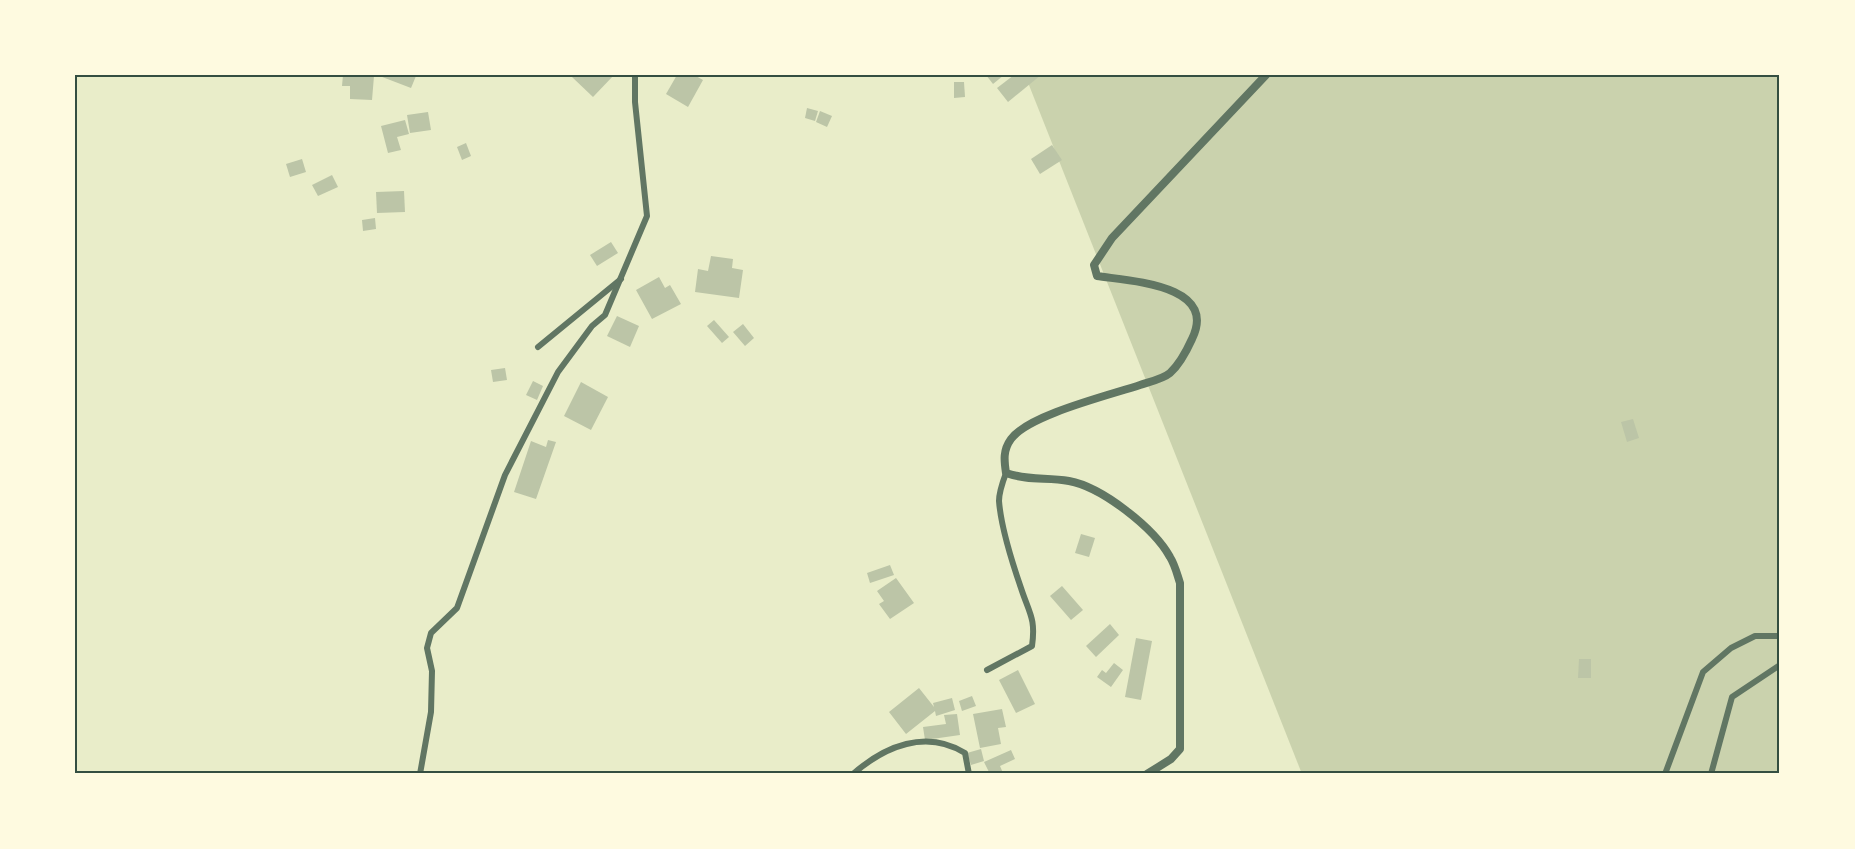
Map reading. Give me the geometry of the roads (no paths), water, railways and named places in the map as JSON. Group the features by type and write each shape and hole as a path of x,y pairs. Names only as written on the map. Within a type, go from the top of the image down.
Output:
{"street":[{"path":"420,774 431,712 432,671 427,648 431,633 457,608 505,476 558,372 592,326 605,315 647,216 635,102 635,75"},
{"path":"987,670 1032,646 1034,633 1032,612 1021,591 1012,562 999,499 1006,473 1003,456 1011,439 1024,427 1046,416 1169,374 1186,351 1197,320 1193,308 1186,301 1162,286 1097,276 1094,265 1112,238 1266,75"},
{"path":"538,346 622,278"},
{"path":"1006,473 1034,480 1054,478 1092,488 1129,513 1169,555 1175,567 1180,583 1180,749 1171,759 1147,774"},
{"path":"1665,774 1703,672 1731,648 1755,636 1780,636"},
{"path":"1711,774 1732,697 1780,664"},
{"path":"853,774 868,760 895,746 924,742 950,744 965,753 969,774"}]}
